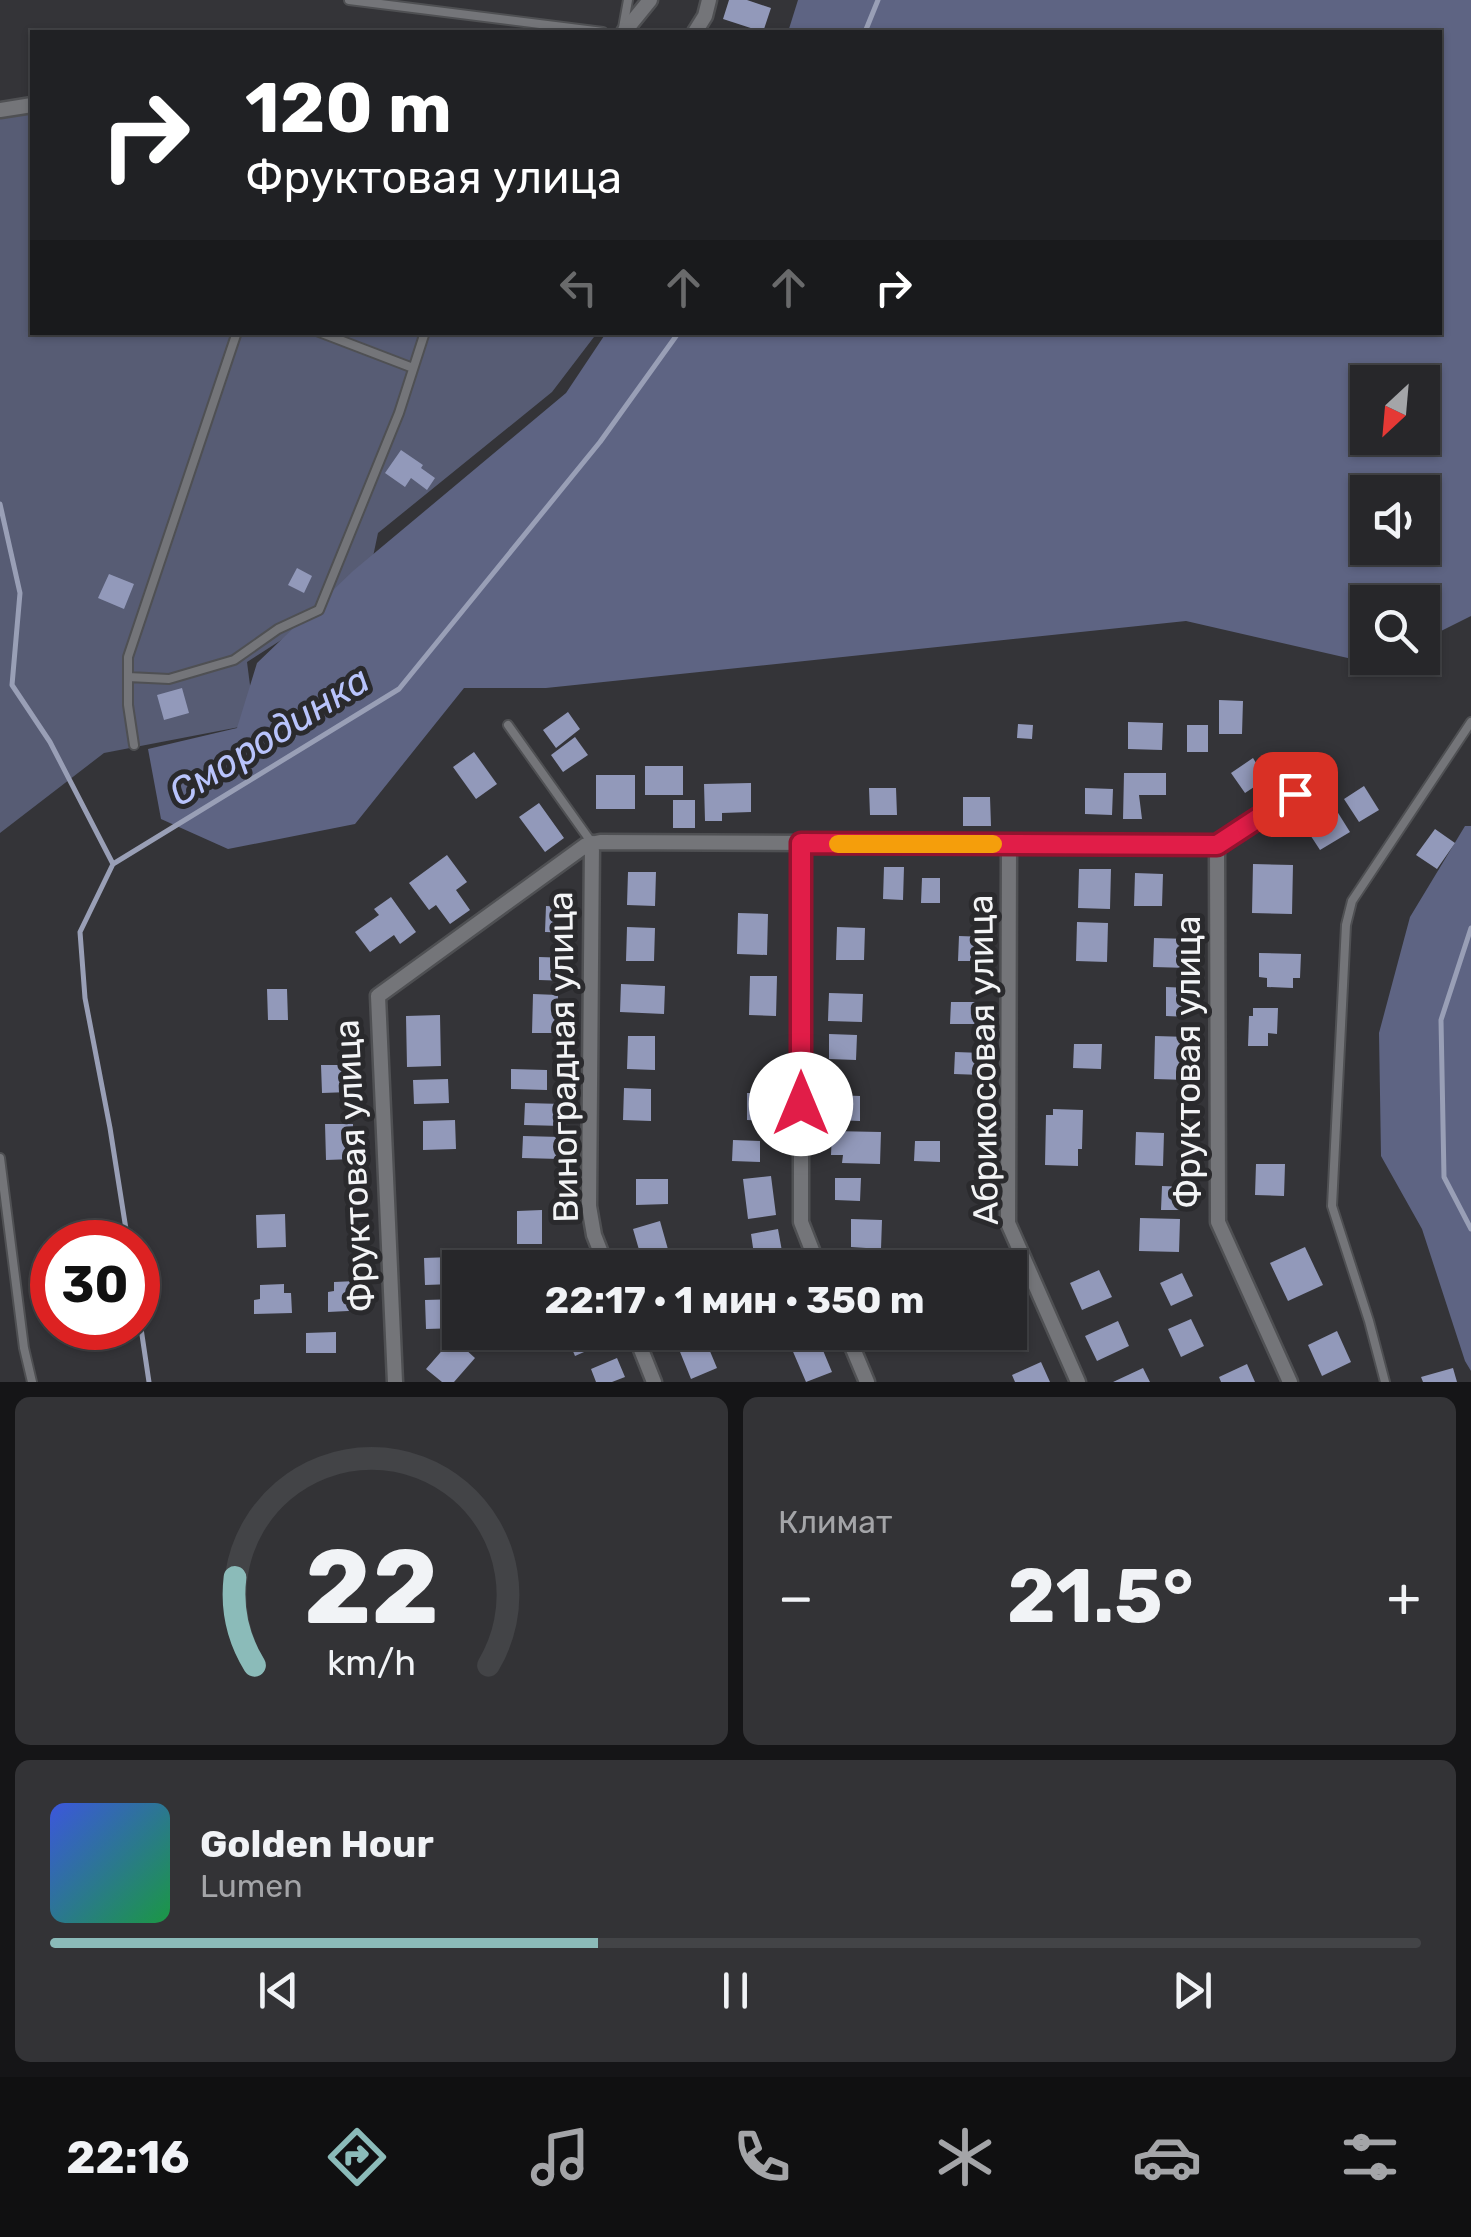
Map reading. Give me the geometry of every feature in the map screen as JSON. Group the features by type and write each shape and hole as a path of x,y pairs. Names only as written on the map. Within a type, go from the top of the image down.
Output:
{"street":[{"path":"625,30 650,0"},
{"path":"696,30 709,0"},
{"path":"0,110 30,105"},
{"path":"592,843 1217,845 1295,794"},
{"name":"Виноградная улица","path":"592,843 589,1206 600,1250"},
{"name":"Фруктовая улица","path":"395,1382 378,996 592,843"},
{"path":"801,843 801,1222 812,1250"},
{"name":"Абрикосовая улица","path":"1010,844 1008,1223 1078,1382"},
{"name":"Фруктовая улица","path":"1217,845 1218,1222 1290,1382"},
{"path":"641,1350 654,1382"},
{"path":"854,1350 867,1382"}],"lane":[{"path":"349,0 585,30"},
{"path":"430,13 433,0"},
{"path":"623,30 628,0"},
{"path":"134,744 128,705 128,657 236,335"},
{"path":"327,335 413,368"},
{"path":"128,677 168,678 234,660 278,629 319,610 399,413 424,335"},
{"path":"1384,1382 1332,1206 1346,925 1352,901 1471,722"},
{"path":"508,725 592,843"},
{"path":"0,1158 24,1348 32,1382"}],"shaded area":[{"path":"798,0 1471,0 1471,616 1440,632 1440,585 1350,585 1350,659 1186,621 546,688 464,688 355,824 228,849 161,819 148,749 237,728 257,663 353,571 566,393 605,335 1442,335 1442,30 789,30"},
{"path":"30,114 30,335 595,335 552,392 378,533 367,585 247,662 255,724 104,753 0,833 0,118"},
{"path":"1465,826 1471,826 1471,1371 1422,1229 1381,1156 1379,1033 1410,917"}],"building":[{"path":"729,0 747,0 771,8 764,30 723,19"},
{"path":"401,450 435,478 427,490 411,478 405,487 385,473"},
{"path":"297,568 312,576 304,593 288,585"},
{"path":"109,574 134,584 124,609 98,598"},
{"path":"182,688 189,713 164,720 157,695"},
{"path":"1219,700 1243,701 1242,734 1219,734"},
{"path":"568,712 580,729 556,748 543,730"},
{"path":"1128,722 1163,723 1162,750 1128,749"},
{"path":"1018,724 1033,725 1032,739 1017,738"},
{"path":"1187,725 1208,725 1208,752 1187,752"},
{"path":"575,737 588,755 563,772 551,755"},
{"path":"474,752 497,784 476,799 453,767"},
{"path":"1253,758 1266,779 1245,793 1231,773"},
{"path":"645,766 683,766 683,795 645,795"},
{"path":"1124,773 1166,773 1166,795 1139,795 1142,819 1123,819"},
{"path":"596,775 635,775 635,809 596,809"},
{"path":"751,783 751,812 722,813 722,821 705,821 704,784"},
{"path":"1364,786 1379,810 1359,822 1344,799"},
{"path":"869,788 896,788 897,815 870,815"},
{"path":"1085,788 1113,789 1112,815 1085,814"},
{"path":"963,797 990,797 991,826 963,826"},
{"path":"673,800 695,800 695,828 673,828"},
{"path":"539,803 564,838 545,852 519,817"},
{"path":"1335,808 1350,832 1320,850 1305,827"},
{"path":"1435,829 1455,843 1437,869 1416,855"},
{"path":"447,855 467,882 456,890 470,910 450,924 436,905 429,910 409,883"},
{"path":"1253,864 1293,865 1292,914 1252,913"},
{"path":"884,867 904,867 903,900 883,899"},
{"path":"1079,869 1111,869 1110,909 1078,908"},
{"path":"628,872 656,872 655,906 627,905"},
{"path":"1135,873 1163,874 1162,906 1134,906"},
{"path":"922,878 940,878 940,903 921,903"},
{"path":"391,897 416,932 400,944 394,935 370,952 355,932 379,915 374,909"},
{"path":"546,906 573,907 572,933 545,932"},
{"path":"738,913 768,914 767,955 737,954"},
{"path":"1077,922 1108,923 1107,962 1076,961"},
{"path":"627,927 655,928 654,961 626,961"},
{"path":"837,927 865,928 864,960 836,960"},
{"path":"959,936 987,937 986,961 958,961"},
{"path":"1154,938 1189,939 1189,968 1153,967"},
{"path":"1259,953 1301,954 1300,978 1293,978 1293,988 1267,987 1267,978 1259,977"},
{"path":"539,957 571,958 570,981 539,980"},
{"path":"750,976 777,976 776,1016 749,1015"},
{"path":"621,984 665,986 664,1014 620,1012"},
{"path":"1166,987 1189,988 1189,1017 1166,1016"},
{"path":"267,989 287,989 288,1020 268,1020"},
{"path":"829,993 863,994 862,1022 828,1021"},
{"path":"533,994 558,995 557,1033 532,1033"},
{"path":"951,1002 979,1002 978,1024 950,1024"},
{"path":"1253,1008 1278,1008 1277,1034 1268,1033 1268,1046 1248,1046"},
{"path":"440,1015 441,1066 407,1067 406,1016"},
{"path":"829,1034 857,1035 856,1060 829,1059"},
{"path":"628,1036 655,1036 655,1070 627,1069"},
{"path":"1155,1036 1189,1037 1188,1080 1154,1079"},
{"path":"1074,1044 1102,1044 1101,1069 1073,1068"},
{"path":"955,1052 983,1053 982,1075 954,1074"},
{"path":"321,1065 349,1065 350,1092 322,1093"},
{"path":"511,1069 547,1070 547,1090 511,1089"},
{"path":"448,1079 449,1103 414,1104 413,1080"},
{"path":"624,1088 651,1089 651,1121 623,1120"},
{"path":"747,1093 775,1093 774,1121 747,1120"},
{"path":"835,1095 860,1096 860,1121 835,1120"},
{"path":"525,1103 563,1104 562,1126 524,1125"},
{"path":"1053,1109 1083,1110 1078,1166 1045,1165 1046,1115 1053,1115"},
{"path":"455,1120 456,1149 423,1150 423,1121"},
{"path":"325,1124 353,1124 354,1159 326,1160"},
{"path":"832,1131 881,1132 880,1164 842,1163 843,1155 831,1155"},
{"path":"1136,1132 1164,1133 1163,1166 1135,1165"},
{"path":"523,1136 561,1137 560,1159 522,1158"},
{"path":"733,1140 760,1141 760,1162 732,1161"},
{"path":"915,1141 940,1141 940,1162 914,1161"},
{"path":"1256,1164 1285,1164 1284,1196 1255,1195"},
{"path":"771,1176 776,1215 748,1219 743,1179"},
{"path":"835,1178 861,1178 860,1201 835,1200"},
{"path":"636,1179 668,1179 668,1204 636,1205"},
{"path":"1162,1186 1191,1187 1191,1206 1161,1210"},
{"path":"542,1210 542,1244 517,1244 517,1211"},
{"path":"285,1214 286,1247 257,1248 256,1215"},
{"path":"1140,1218 1180,1219 1179,1252 1139,1251"},
{"path":"851,1219 882,1220 881,1249 851,1247"},
{"path":"660,1221 668,1250 639,1250 633,1229"},
{"path":"778,1229 782,1250 753,1250 751,1234"},
{"path":"1305,1247 1323,1285 1288,1301 1270,1263"},
{"path":"442,1257 442,1284 425,1285 424,1258"},
{"path":"1099,1270 1112,1297 1082,1310 1070,1283"},
{"path":"1182,1273 1193,1296 1171,1306 1160,1283"},
{"path":"356,1281 356,1296 367,1296 368,1310 328,1312 328,1292 334,1291 334,1282"},
{"path":"284,1284 284,1293 291,1293 292,1313 254,1314 260,1285"},
{"path":"425,1300 442,1300 442,1329 426,1329"},
{"path":"1191,1319 1204,1346 1181,1357 1168,1329"},
{"path":"1118,1321 1129,1346 1097,1361 1085,1336"},
{"path":"1337,1331 1351,1362 1322,1376 1308,1345"},
{"path":"336,1332 336,1353 306,1353 306,1333"},
{"path":"443,1350 466,1350 475,1358 454,1382 442,1382 426,1369"},
{"path":"679,1350 710,1350 717,1368 691,1379"},
{"path":"792,1350 823,1350 832,1372 806,1382"},
{"path":"617,1358 625,1377 596,1382 591,1369"},
{"path":"1041,1362 1050,1382 1015,1382 1012,1375"},
{"path":"1247,1364 1255,1382 1221,1382 1219,1377"},
{"path":"1143,1368 1150,1382 1113,1382"},
{"path":"1453,1368 1457,1382 1423,1382 1421,1377"}],"waterway":[{"name":"Смородинка","path":"866,30 878,0"},
{"name":"Смородинка","path":"125,1220 85,998 80,932 113,864 399,689 600,442 677,335"},
{"path":"0,504 20,593 12,685 50,742 113,864"},
{"path":"1471,928 1441,1020 1444,1177 1471,1229"},
{"name":"Смородинка","path":"144,1350 149,1382"}],"slow traffic":[{"path":"838,844 993,844"}],"route":[{"path":"801,1104 801,843 1217,845 1295,794"}]}
